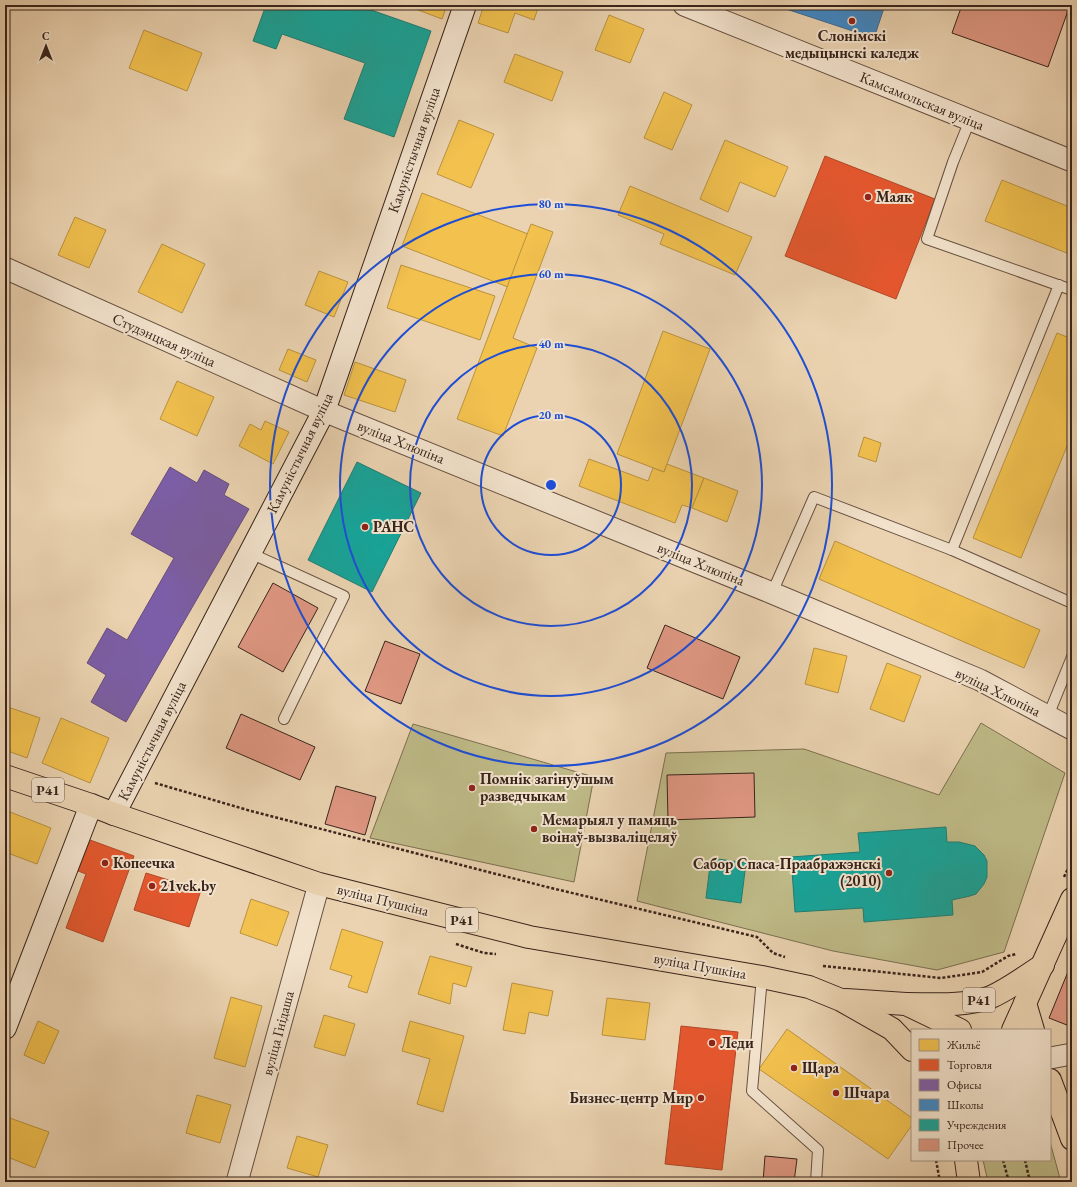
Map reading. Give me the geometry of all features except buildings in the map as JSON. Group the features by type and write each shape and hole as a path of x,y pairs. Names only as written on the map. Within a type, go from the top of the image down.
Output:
{"main road":[{"name":"вуліца Пушкіна","path":"5,776 319,884 528,937 762,977 810,987 841,1000 892,1029 911,1049"},
{"path":"1013,1029 1072,899"},
{"name":"Р41","path":"906,1004 963,1004 990,997 1009,987 1043,965"},
{"name":"вуліца Пушкіна","path":"841,1000 906,1004 958,1029"},
{"path":"1025,1003 1033,1029"},
{"name":"Р41","path":"892,1029 911,1037"},
{"path":"1051,1083 1070,1133"},
{"path":"1051,1114 1070,1133"},
{"path":"966,1161 969,1182"}],"street":[{"name":"Камуністычная вуліца","path":"114,814 324,411 465,5"},
{"name":"Камсамольская вуліца","path":"684,5 1072,161"},
{"name":"Студэнцкая вуліца","path":"5,268 324,411"},
{"name":"вуліца Хлюпіна","path":"324,411 772,593 980,680 1072,729"},
{"path":"5,1028 91,805"},
{"name":"вуліца Гнідаша","path":"237,1182 319,884"},
{"path":"1051,1058 1072,1054"}],"lane":[{"path":"970,120 927,238 1072,290"},
{"path":"952,550 1059,285"},
{"path":"772,593 814,497 952,550 1072,603"},
{"path":"250,553 344,596 284,719"},
{"path":"1048,716 1072,657"},
{"path":"762,977 752,1090 818,1150 816,1182"}],"path":[{"path":"134,776 251,811 537,884 757,937 773,953 787,957"},
{"path":"823,966 941,978 982,972 1008,956"},
{"path":"936,1161 940,1182"},
{"path":"1004,1161 1009,1182"},
{"path":"1025,1161 1030,1182"}],"shaded area":[{"path":"981,723 1065,773 1004,952 937,970 833,951 637,901 666,753 804,749 939,795"},
{"path":"413,724 594,777 574,882 370,838"},
{"path":"1051,1146 1061,1182 988,1182 983,1161 1051,1161"}],"place":[{"name":"Слонімскі медыцынскі каледж","path":"852,21"},
{"name":"Маяк","path":"868,197"},
{"name":"РАНС","path":"365,527"},
{"name":"Помнік загінуўшым разведчыкам","path":"472,788"},
{"name":"Мемарыял у памяць воінаў-вызваліцеляў","path":"534,829"},
{"name":"Копеечка","path":"105,863"},
{"name":"Сабор Спаса-Праабражэнскі (2010)","path":"889,873"},
{"name":"21vek.by","path":"152,886"},
{"name":"Леди","path":"712,1043"},
{"name":"Щара","path":"794,1068"},
{"name":"Шчара","path":"836,1093"},
{"name":"Бизнес-центр Мир","path":"701,1098"}]}
